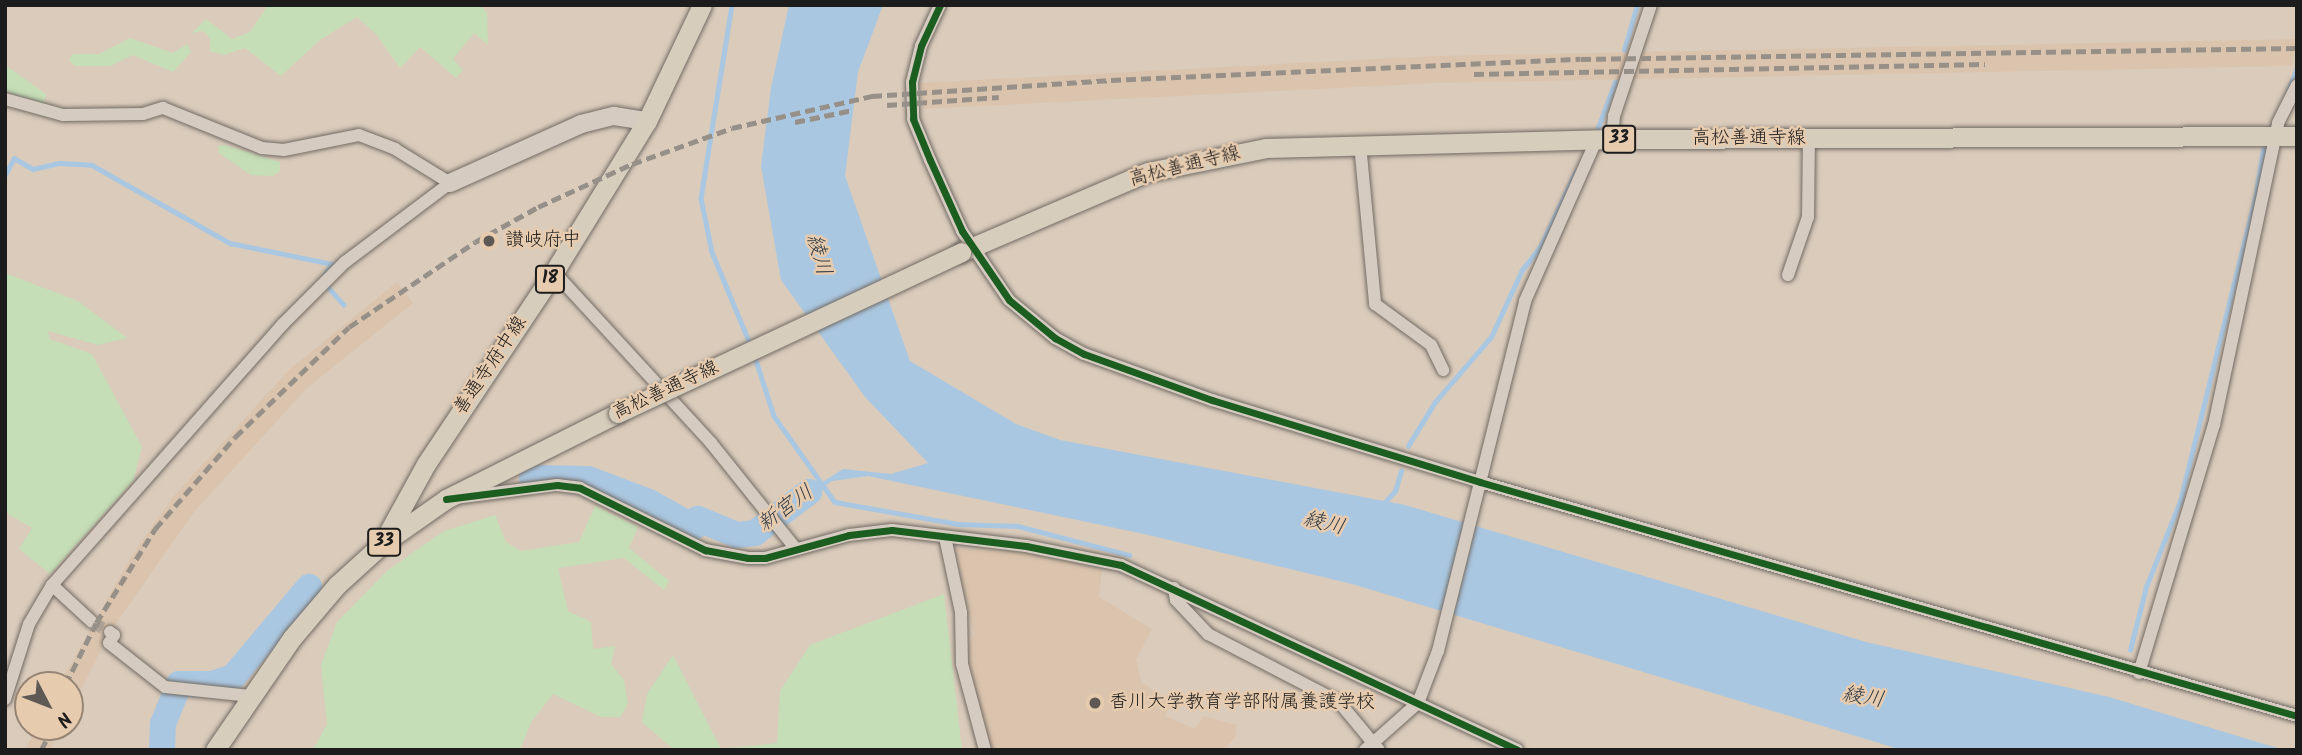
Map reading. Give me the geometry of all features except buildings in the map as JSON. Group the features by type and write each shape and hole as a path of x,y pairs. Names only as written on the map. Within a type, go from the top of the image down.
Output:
{"main road":[{"name":"善通寺府中線","path":"382,544 420,474 554,272 647,121 702,5"},
{"name":"高松善通寺線","path":"215,750 310,617 382,544 446,499 618,414 967,250 1148,172 1266,148 1360,144 2287,136"},
{"path":"420,474 424,488 446,499"}],"street":[{"path":"940,5 921,46 912,82 913,119 962,231 967,250 1009,300 1055,338 1084,354 1212,400 1480,482 2139,673 2297,716"},
{"path":"1174,588 1175,600 1208,634 1339,702 1373,747 1418,703 1438,651 1525,301 1604,141 1651,5"},
{"path":"2139,673 2214,425 2287,136 2278,123 2297,85"},
{"path":"5,99 63,115 142,114 163,108 262,148 284,150 359,135 395,149 450,183"},
{"path":"5,699 29,624 52,585 283,324 345,262 450,183 581,124 614,116 647,121"},
{"path":"1788,275 1808,217 1809,139"},
{"path":"1360,144 1375,304 1431,345 1443,370"},
{"path":"1803,231 1818,234"},
{"path":"554,272 711,443 796,550"},
{"path":"446,499 558,485 580,488 705,550 765,558 849,535 892,530 1108,562 1174,588 1517,750"},
{"path":"945,537 961,612 961,664 985,750"},
{"path":"52,585 92,622"},
{"path":"110,632 114,635 109,643 177,690 251,696"}],"shaded area":[{"path":"2296,39 2292,66 1435,83 923,109 920,83 1433,56"},
{"path":"397,282 413,303 307,388 194,512 110,632 84,683 84,671 67,671 131,557 173,497 289,370"},
{"path":"955,548 1024,552 1102,569 1099,597 1152,629 1136,660 1142,683 1173,701 1165,716 1195,729 1203,716 1236,725 1236,736 1224,750 990,750 967,650 974,634"},
{"path":"30,741 55,741 50,750 25,750"}],"green space":[{"path":"268,5 480,5 487,12 488,45 474,33 453,59 463,70 456,78 420,47 400,68 376,34 357,17 320,40 281,76 245,48 224,55 210,51 210,38 203,31 192,33 206,19 232,39 250,32"},
{"path":"130,38 173,53 187,44 191,52 173,72 133,55 110,66 75,66 69,60 73,54 99,54"},
{"path":"5,65 46,94 44,105 5,91"},
{"path":"225,145 280,162 280,171 273,176 251,175 219,153 218,146"},
{"path":"5,273 78,301 127,338 98,345 48,331 50,339 92,354 142,447 133,481 50,574 19,549 32,528 8,514 5,504"},
{"path":"595,506 638,527 629,548 669,581 664,590 624,558 558,568 568,611 591,622 593,649 615,646 611,664 624,680 628,704 620,717 601,717 553,694 531,722 520,750 313,750 327,724 321,665 337,622 388,570 444,531 495,515 506,542 521,551 579,542"},
{"path":"944,594 962,750 674,750 642,722 647,694 673,655 721,749 777,743 780,691 810,645"}],"water":[{"name":"綾川","path":"789,5 883,5 858,72 845,176 910,361 1016,424 1060,440 1405,505 1866,642 2109,697 2284,750 1902,750 1352,584 1144,534 868,476 832,481 783,514 780,509 843,469 891,474 928,463 865,397 781,280 761,166 771,88"}],"waterway":[{"path":"732,5 701,198 712,252 751,346"},
{"path":"1624,50 1637,5"},
{"path":"2289,89 2297,67"},
{"path":"1597,130 1615,82"},
{"path":"2130,650 2146,587 2180,501 2255,199 2263,149"},
{"path":"5,175 14,158 33,169 59,163 92,165 230,243 332,264 325,275"},
{"path":"1408,446 1435,402 1491,337 1522,270 1540,247 1576,171"},
{"path":"327,286 344,305"},
{"path":"754,354 774,416 835,502 959,524 1018,526 1129,555"},
{"path":"1383,504 1395,491 1401,471"},
{"name":"新宮川","path":"532,478 588,479 649,502 694,527 698,519 737,535 755,533 809,492"},
{"name":"新宮川","path":"162,750 163,724 179,684 212,684 233,677 309,587"}],"tunnel":[{"path":"92,622 110,632"}],"railway":[{"path":"72,671 96,623 155,529 235,437 349,327 475,242 538,207 632,164 732,128 872,96 1111,80 1581,59 2297,48"},
{"path":"1474,74 1985,64"},
{"path":"887,105 999,97"},
{"path":"795,122 853,110"},
{"path":"41,750 46,741"}],"cycle path":[{"path":"940,5 921,46 912,82 913,119 962,231 1009,300 1055,338 1084,354 1212,400 1480,482 2297,716"},
{"path":"446,499 557,485 580,488 705,550 748,558 765,558 849,535 892,530 1026,546 1121,565 1517,750"}],"place":[{"name":"讃岐府中","path":"489,241"},
{"name":"香川大学教育学部附属養護学校","path":"1095,703"}]}
